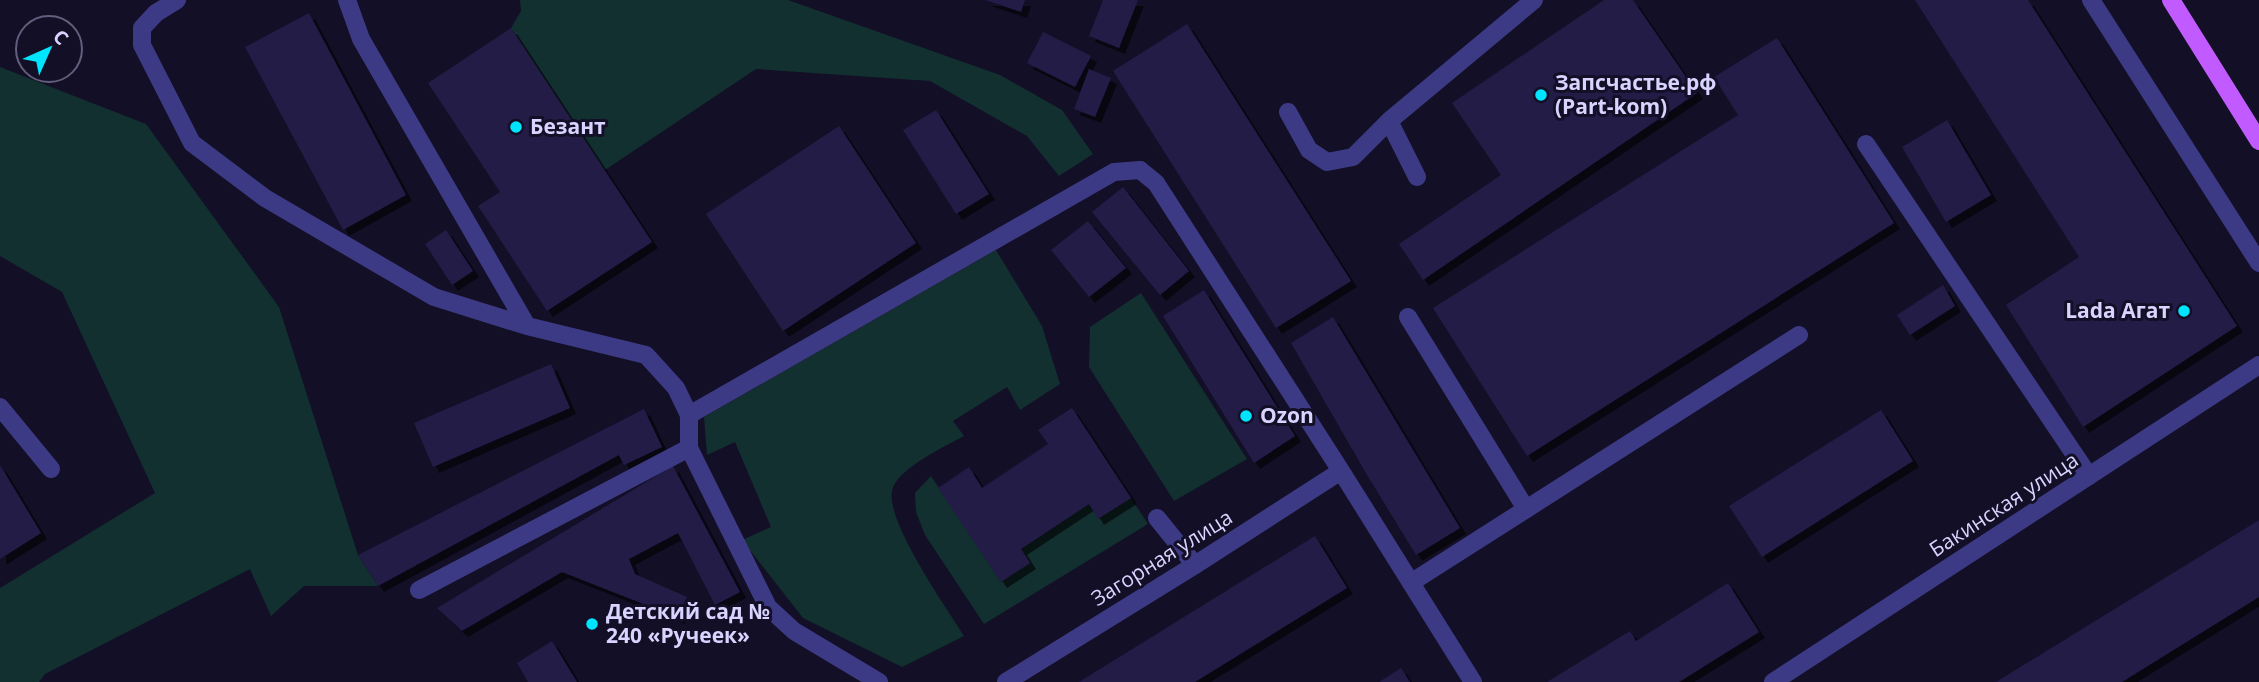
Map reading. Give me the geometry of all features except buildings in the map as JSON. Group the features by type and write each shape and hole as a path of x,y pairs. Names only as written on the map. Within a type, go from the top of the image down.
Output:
{"main road":[{"path":"2171,0 2259,141"}],"street":[{"path":"177,0 156,13 142,28 142,45 192,143 264,198 434,297 527,326 646,355 676,388 689,415 689,447 768,607 794,631 879,682"},
{"path":"347,0 361,39 527,326"},
{"path":"1288,112 1308,150 1327,162 1353,157 1515,6 1534,0"},
{"path":"2091,0 2259,263"},
{"path":"1389,121 1417,177"},
{"path":"1866,144 2089,477"},
{"path":"689,415 1114,172 1140,170 1156,183 1412,582 1473,682"},
{"path":"1408,317 1526,509"},
{"path":"1412,582 1799,335"},
{"name":"Бакинская улица","path":"1773,682 2259,365"},
{"path":"0,407 51,469"},
{"path":"419,590 689,447"},
{"name":"Загорная улица","path":"1006,682 1341,471"},
{"path":"1157,518 1195,565"}],"green space":[{"path":"520,0 788,0 1000,75 1062,110 1093,154 1059,176 1027,136 930,81 756,69 605,170 511,28 521,11"},
{"path":"0,67 14,72 14,84 44,84 146,124 279,307 358,555 378,586 304,586 271,616 250,569 45,674 39,682 0,682 0,588 155,493 62,292 0,256"},
{"path":"996,250 1042,326 1060,384 1020,410 1007,387 953,421 964,436 923,459 896,483 892,491 898,523 919,564 964,636 902,667 803,618 742,540 771,527 735,442 707,455 704,417"},
{"path":"1141,293 1247,459 1174,501 1089,367 1090,327"},
{"path":"931,476 1001,582 1030,563 1021,549 1089,504 1099,519 1131,498 1148,524 984,624 925,535 916,512 915,493"}],"place":[{"name":"Запсчастье.рф (Part-kom)","path":"1541,95"},
{"name":"Безант","path":"516,127"},
{"name":"Lada Агат","path":"2184,311"},
{"name":"Ozon","path":"1246,416"},
{"name":"Детский сад № 240 «Ручеек»","path":"592,624"}]}
